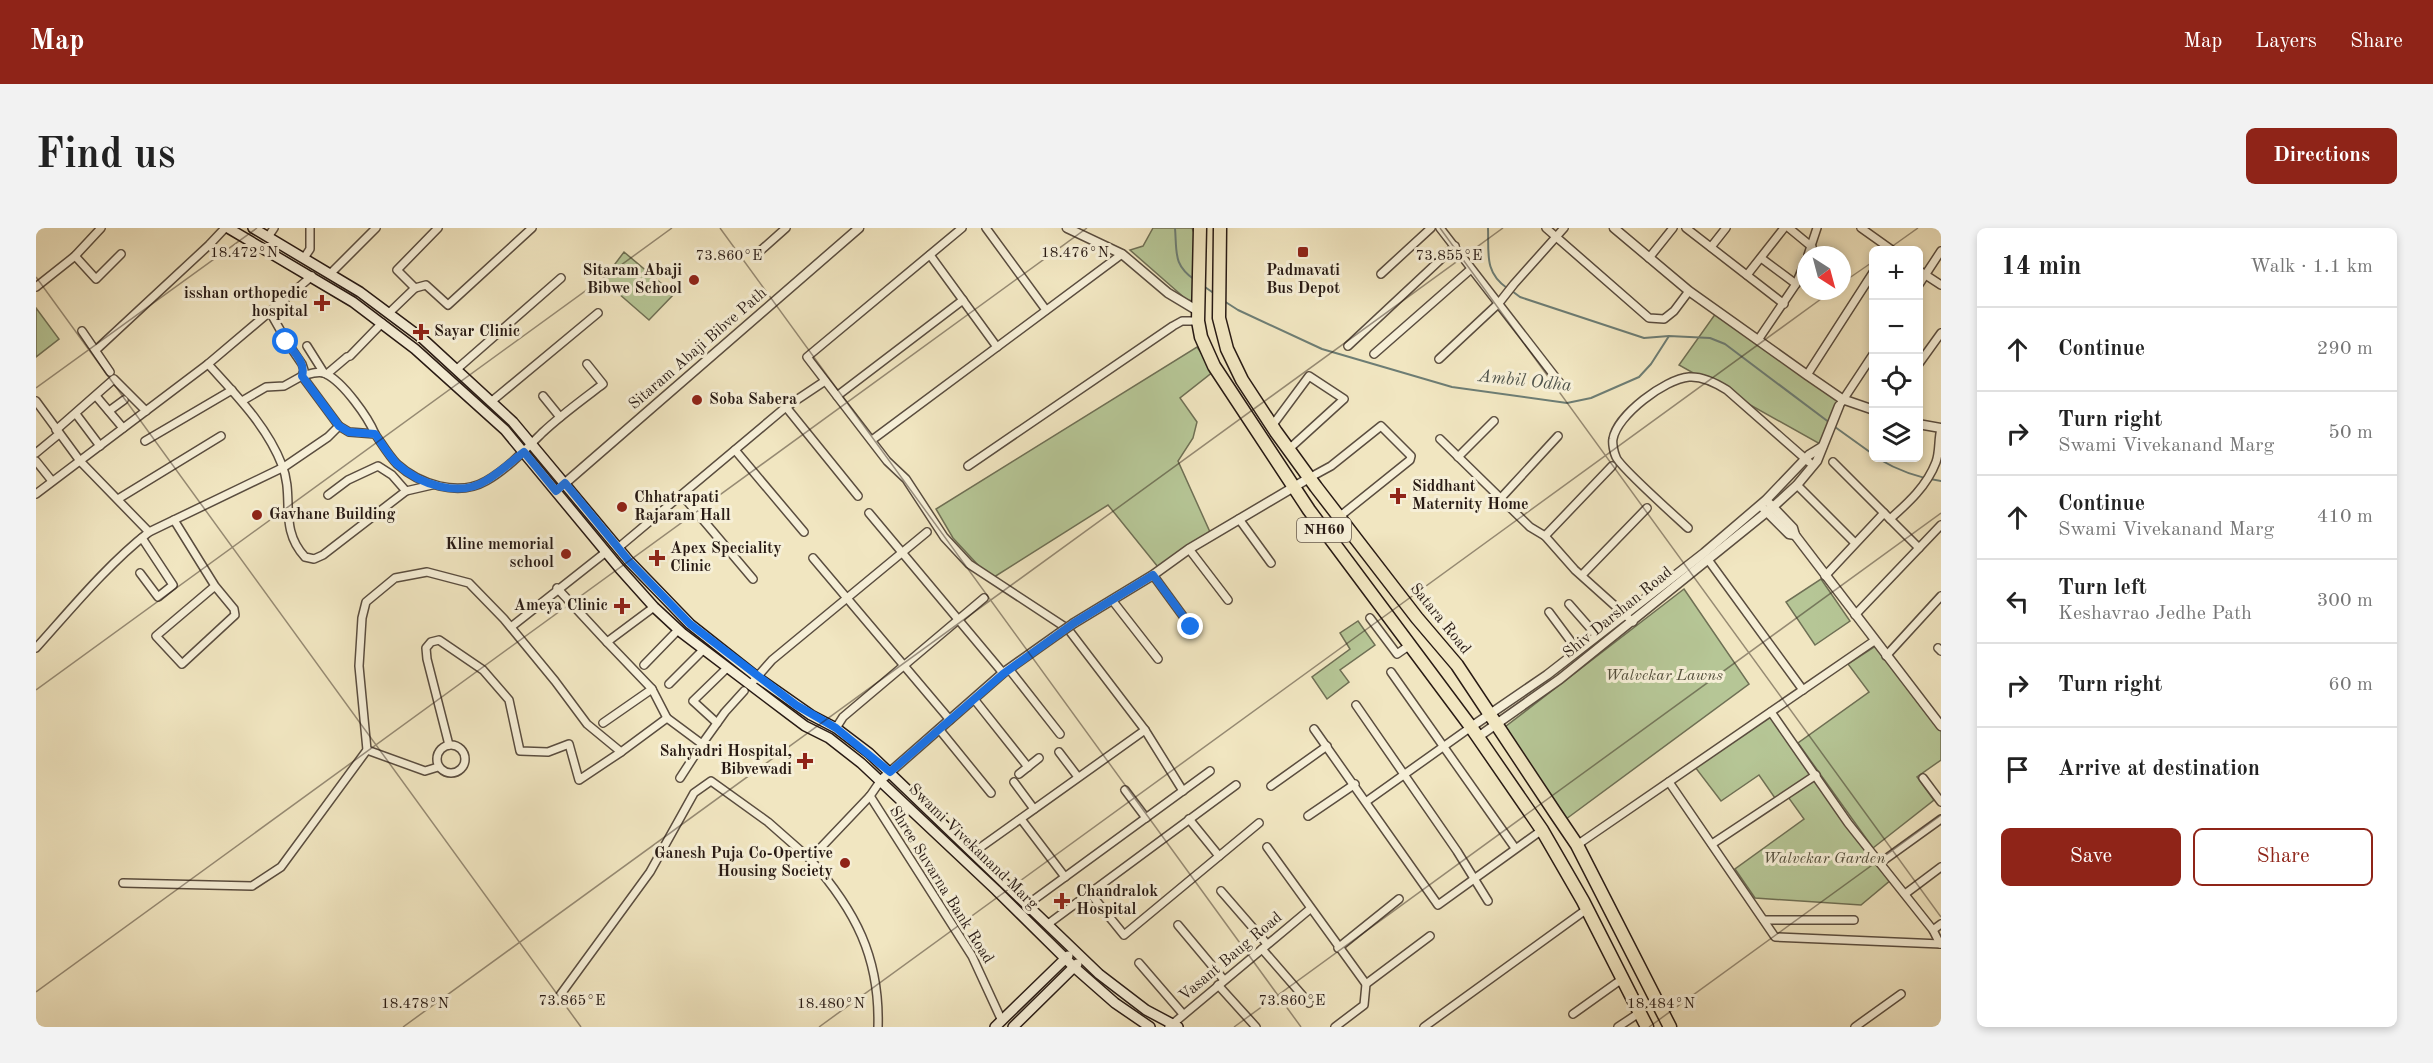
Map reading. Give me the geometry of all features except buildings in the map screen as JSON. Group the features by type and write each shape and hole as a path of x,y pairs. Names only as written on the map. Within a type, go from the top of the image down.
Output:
{"highway":[{"name":"NH60","path":"1200,228 1198,311 1201,337 1214,366 1293,487 1475,732 1542,830 1587,909 1647,1027"},
{"name":"Satara Road","path":"1220,228 1219,318 1227,349 1242,380 1272,426 1339,517 1457,666 1577,845 1670,1027"}],"main road":[{"name":"Swami Vivekanand Marg","path":"227,228 312,276 415,348 477,403 524,452 606,552 654,607 678,630 727,668 747,688 805,726 829,738 881,780 1074,968 1115,1003 1151,1027"},
{"name":"Swami Vivekanand Marg","path":"253,228 331,273 389,313 457,369 492,401 532,443 618,548 690,624 757,677 811,715 836,728 890,772 1074,950 1122,993 1173,1026"},
{"path":"999,1024 1074,950"},
{"path":"1013,1027 1083,958"}],"street":[{"path":"36,287 75,256 101,228"},
{"path":"96,350 227,228"},
{"path":"268,237 274,228"},
{"path":"304,258 310,249 310,228"},
{"path":"331,273 376,228"},
{"path":"415,288 396,270 438,228"},
{"path":"389,313 415,288 426,285 448,305 532,228"},
{"path":"759,252 786,228"},
{"name":"Sitaram Abaji Bibve Path","path":"556,491 859,228"},
{"path":"962,228 807,357 887,460 906,479 944,537 969,564 1068,629 1145,730 1183,791"},
{"path":"986,228 1046,310"},
{"path":"968,466 1198,311 1168,293 1122,254 1067,228"},
{"path":"1382,274 1431,228"},
{"path":"1440,228 1563,387"},
{"path":"1546,228 1649,318 1664,319 1674,311 1689,291"},
{"path":"1439,359 1499,303 1564,228"},
{"path":"1649,258 1673,228"},
{"path":"1686,228 1784,304"},
{"path":"1711,247 1726,228"},
{"path":"1747,275 1786,228 1811,246"},
{"path":"1812,246 1817,228"},
{"path":"1861,228 1884,246"},
{"path":"1873,237 1876,228"},
{"path":"1619,230 1689,291 1807,375 1841,403 1869,409"},
{"path":"1348,346 1455,246"},
{"path":"1923,278 1941,251"},
{"path":"75,256 96,279 121,254"},
{"path":"872,440 1122,254"},
{"path":"930,255 997,346"},
{"path":"1758,340 1796,284 1761,258"},
{"path":"1374,354 1471,269"},
{"path":"1925,275 1941,285"},
{"path":"36,494 208,364 312,276"},
{"path":"457,369 561,278"},
{"path":"1807,375 1869,279"},
{"path":"837,396 963,300"},
{"path":"270,312 286,342 302,364 304,370 302,376"},
{"path":"492,401 598,313"},
{"path":"242,401 266,387 284,386 313,373 326,374 348,357 382,323"},
{"path":"82,331 110,372"},
{"path":"1923,358 1941,333"},
{"path":"307,346 326,374 364,412 375,434 398,464 432,485 450,489 468,488 486,481 524,452 560,417 603,384 586,364"},
{"path":"1841,403 1873,354"},
{"path":"208,364 242,401 270,440 284,467 290,529 293,540 305,557 314,559 323,555 406,491 432,485"},
{"path":"302,376 339,426 349,432 375,434"},
{"path":"1272,426 1309,376 1344,399 1289,449"},
{"path":"1688,528 1616,459 1613,438 1622,423 1640,402 1656,389 1688,377 1715,382 1809,462"},
{"path":"36,453 114,379 146,411"},
{"path":"618,548 786,407 825,381"},
{"path":"145,441 231,390"},
{"path":"96,396 123,428"},
{"path":"543,396 560,417"},
{"path":"109,411 124,400"},
{"path":"36,401 80,461 149,532"},
{"name":"Shiv Darshan Road","path":"1475,732 1704,553 1809,462 1822,447 1841,403"},
{"path":"786,407 858,496"},
{"path":"76,414 100,446"},
{"path":"1458,457 1494,422"},
{"path":"1890,519 1918,493 1932,470 1940,447 1940,427 1923,425"},
{"path":"36,648 100,577 149,532 284,467 328,437 339,426"},
{"path":"810,859 870,796 881,780 1006,671 1074,623 1153,575 1189,549 1331,466 1381,426 1411,456 1410,460 1339,517"},
{"path":"118,499 221,436"},
{"path":"1500,499 1558,436"},
{"path":"1440,439 1500,499 1530,527 1545,536 1582,575 1633,622"},
{"path":"735,450 804,532"},
{"path":"36,461 52,481"},
{"name":"Shiv Darshan Road","path":"1493,719 1560,679 1709,561 1797,485 1809,462"},
{"path":"1833,462 1919,548"},
{"path":"328,495 348,480 378,466 392,475 406,491"},
{"path":"1545,536 1612,466"},
{"path":"1797,485 1855,543"},
{"path":"682,495 753,579"},
{"path":"1763,502 1793,528 1795,536 1941,726"},
{"path":"1582,575 1647,508"},
{"path":"869,513 958,621 1006,671 1060,734"},
{"path":"1825,576 1884,513"},
{"path":"1239,519 1271,563"},
{"path":"174,520 215,586 234,609 235,615 182,664 156,636 215,586"},
{"path":"1855,615 1941,525"},
{"path":"680,778 717,723 772,660 927,532"},
{"path":"140,573 158,597 173,585 142,538"},
{"path":"1189,549 1228,600"},
{"path":"511,627 557,588 606,552"},
{"path":"813,558 950,720"},
{"path":"1709,561 1803,690"},
{"path":"123,883 252,886 282,867 368,750 359,666 362,618 366,602 395,578 427,572 469,584 511,627 587,724 621,752"},
{"path":"1153,575 1191,627"},
{"path":"557,588 652,689 667,718 702,744"},
{"path":"1886,656 1941,596"},
{"path":"836,728 843,717 984,598"},
{"path":"1112,600 1158,659"},
{"path":"1569,604 1597,636"},
{"path":"607,642 654,607"},
{"path":"1549,612 1578,651"},
{"path":"1370,618 1397,654 1410,645"},
{"path":"644,665 678,630"},
{"path":"449,745 426,648 430,642 440,640 483,670 509,700 520,751 548,752 569,744 579,780 667,718"},
{"path":"1577,845 1874,641"},
{"path":"669,684 703,650"},
{"path":"717,723 693,701 727,668"},
{"path":"1391,672 1515,848"},
{"path":"603,723 652,689"},
{"path":"974,699 1028,767"},
{"path":"1356,705 1488,901"},
{"path":"1668,782 1775,937 1940,944 1933,930 1848,823 1771,712"},
{"path":"939,729 991,793"},
{"path":"1314,729 1367,801 1438,905 1542,830"},
{"path":"974,852 1145,730"},
{"path":"1367,801 1443,746 1475,732"},
{"path":"449,745 461,750 465,758 463,767 450,774 441,770 436,762 438,753 449,745"},
{"path":"1271,786 1327,746"},
{"path":"368,750 425,771 438,766"},
{"path":"1059,752 1078,777"},
{"path":"1019,774 1039,758"},
{"path":"1028,904 1210,771"},
{"path":"1712,844 1816,775"},
{"path":"1923,778 1941,802"},
{"path":"558,998 650,872 694,793 711,780 768,822 810,859 848,906 874,973 878,1027"},
{"path":"1014,782 1034,809"},
{"path":"1048,924 1236,784"},
{"path":"1308,816 1355,784"},
{"path":"1125,790 1146,818"},
{"name":"Shree Suvarna Bank Road","path":"870,796 972,956 999,1024"},
{"path":"1020,819 1065,877"},
{"path":"1189,819 1219,856"},
{"path":"1880,863 1941,819"},
{"path":"1090,893 1124,935 1260,822"},
{"path":"1267,848 1366,984 1364,1005 1335,1027"},
{"path":"1905,894 1941,867"},
{"path":"1221,891 1309,1003"},
{"path":"1338,948 1399,899"},
{"name":"Vasant Baug Road","path":"1173,1026 1183,1014 1310,909"},
{"path":"1424,1027 1587,909"},
{"path":"1764,920 1854,920"},
{"path":"1933,930 1941,924"},
{"path":"1178,925 1256,1027"},
{"path":"1366,984 1430,936"},
{"path":"1139,963 1183,1014"},
{"path":"1574,1014 1622,979"},
{"path":"1855,1027 1901,994"},
{"path":"1618,1027 1639,1013"},
{"path":"1151,1027 1157,1016"}],"green space":[{"path":"1153,228 1192,228 1194,233 1193,301 1187,300 1130,250 1143,246"},
{"path":"624,252 674,294 649,320 603,280"},
{"path":"36,308 59,339 36,357"},
{"path":"1716,313 1838,401 1820,444 1679,365"},
{"path":"1197,347 1214,371 1180,398 1197,422 1193,438 1178,461 1210,532 1158,567 1108,505 991,579 953,538 936,509"},
{"path":"1821,579 1850,621 1815,645 1786,602"},
{"name":"Walvekar Lawns","path":"1684,589 1749,684 1562,822 1501,730"},
{"path":"1358,621 1375,645 1340,670 1349,682 1327,699 1312,677 1350,649 1340,633"},
{"path":"1877,645 1941,727 1941,760 1917,777 1934,800 1873,848 1798,743 1869,692 1848,664"},
{"name":"Walvekar Garden","path":"1771,712 1892,879 1861,905 1755,898 1735,869 1804,819 1786,794 1777,801 1759,775 1721,801 1695,767"}],"waterway":[{"name":"Ambil Odha","path":"1175,228 1176,251 1180,264 1195,280"},
{"path":"1488,228 1488,254 1491,269 1507,288"},
{"name":"Ambil Odha","path":"1202,285 1215,294"},
{"name":"Ambil Odha","path":"1512,291 1520,297 1644,338 1669,336 1710,338 1725,344 1830,423"},
{"name":"Ambil Odha","path":"1224,301 1238,310 1322,349 1452,387 1567,403 1591,398 1639,377 1651,364 1669,336"},
{"name":"Ambil Odha","path":"1835,427 1869,451"},
{"name":"Ambil Odha","path":"1884,462 1908,473 1941,481"}],"place":[{"name":"Padmavati Bus Depot","path":"1303,252"},
{"name":"Sitaram Abaji Bibwe School","path":"694,280"},
{"name":"isshan orthopedic hospital","path":"322,303"},
{"name":"Sayar Clinic","path":"421,332"},
{"name":"Soba Sabera","path":"697,400"},
{"name":"Siddhant Maternity Home","path":"1398,496"},
{"name":"Chhatrapati Rajaram Hall","path":"622,507"},
{"name":"Gavhane Building","path":"257,515"},
{"name":"Kline memorial school","path":"566,554"},
{"name":"Apex Speciality Clinic","path":"657,558"},
{"name":"Ameya Clinic","path":"622,606"},
{"name":"Sahyadri Hospital, Bibvewadi","path":"805,761"},
{"name":"Ganesh Puja Co-Opertive Housing Society","path":"845,863"},
{"name":"Chandralok Hospital","path":"1062,901"}],"route":[{"path":"286,342 302,364 304,370 302,376 339,426 349,432 375,434 398,464 432,485 450,489 468,488 486,481 524,452 556,491 565,483 629,561 690,624 796,705 836,728 890,772 1003,674 1074,623 1153,575 1191,627"}]}
